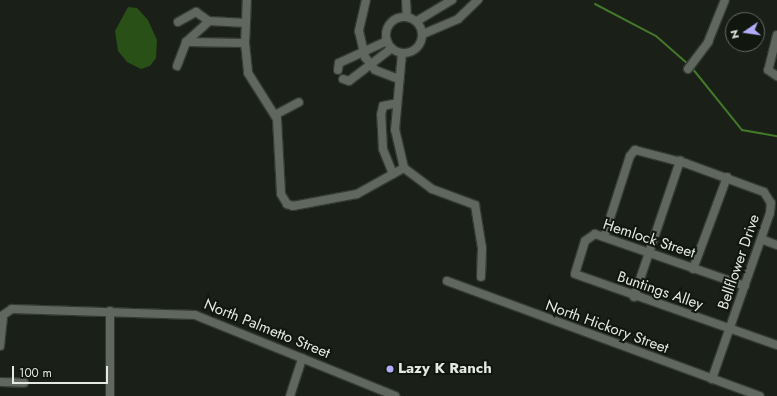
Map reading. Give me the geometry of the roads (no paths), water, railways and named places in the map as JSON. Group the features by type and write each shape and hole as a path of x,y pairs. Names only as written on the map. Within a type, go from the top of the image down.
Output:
{"street":[{"path":"247,0 245,43 248,73 275,115 281,194 287,204 315,203 357,194 404,168"},
{"path":"366,0 359,31 363,51 371,65 385,76 399,79"},
{"path":"406,0 407,17"},
{"path":"417,21 452,0"},
{"path":"423,34 417,21 407,17 390,23 387,40 392,48 402,53 417,49 423,34 458,19 478,0"},
{"path":"688,69 708,42 725,0"},
{"path":"178,22 196,12 209,21 246,22"},
{"path":"177,66 186,42 209,21"},
{"path":"777,35 768,70 777,76"},
{"path":"338,70 339,63 387,40"},
{"path":"186,42 245,43"},
{"path":"343,79 349,81 392,48"},
{"path":"402,53 395,130 404,168 432,188 475,205 482,248 481,277"},
{"path":"275,115 299,102"},
{"path":"393,174 383,149 381,115 383,106 397,102"},
{"name":"Bellflower Drive","path":"604,237 632,152 648,151 727,177 764,192 771,203 761,239 712,379"},
{"path":"634,297 680,161"},
{"path":"693,269 727,177"},
{"name":"Hemlock Street","path":"579,278 575,274 585,241 595,234 745,286"},
{"path":"761,239 777,245"},
{"name":"Buntings Alley","path":"579,278 730,330 776,342"},
{"name":"North Hickory Street","path":"446,281 760,396"},
{"name":"North Palmetto Street","path":"0,346 5,312 12,309 195,315 302,358 382,393 395,396"},
{"path":"110,312 110,396"},
{"path":"290,396 302,358"},
{"path":"0,382 24,383"}],"waterway":[{"path":"595,4 656,36 689,65"},
{"path":"692,68 742,130 777,136"}],"place":[{"name":"Lazy K Ranch","path":"390,369"}]}
